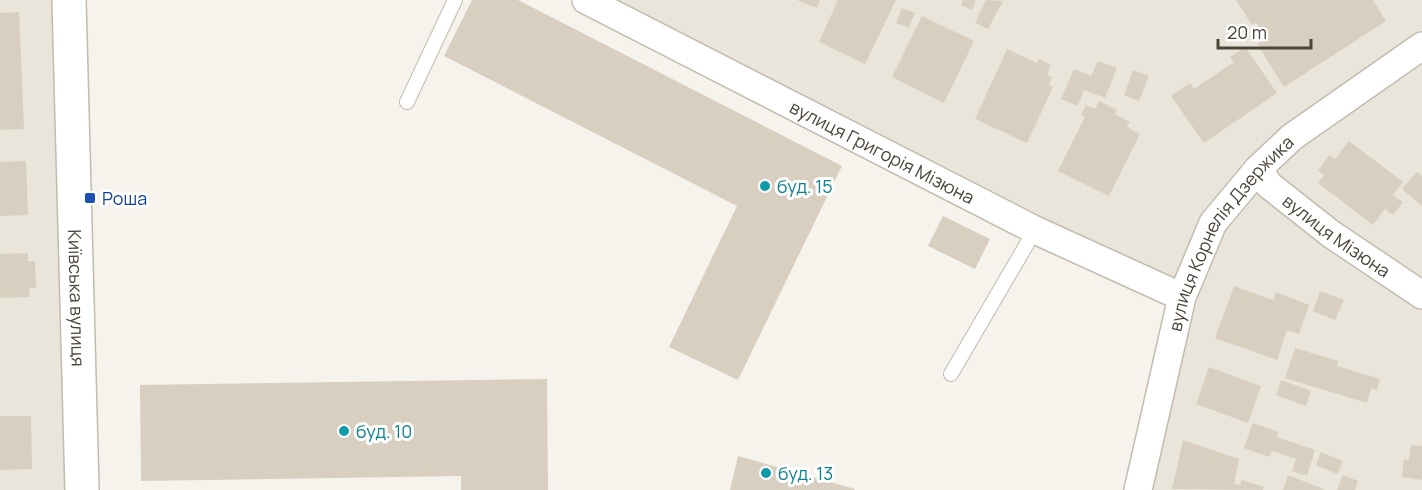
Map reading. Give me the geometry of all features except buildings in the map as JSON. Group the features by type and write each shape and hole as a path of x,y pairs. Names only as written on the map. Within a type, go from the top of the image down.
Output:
{"street":[{"name":"Київська вулиця","path":"69,0 82,490"},
{"name":"вулиця Григорія Мізюна","path":"586,0 1035,230 1182,297"},
{"name":"вулиця Корнелія Дзержика","path":"1138,490 1182,297 1213,223 1258,169 1292,137 1422,45"},
{"name":"вулиця Мізюна","path":"1258,169 1269,185 1331,234 1422,295"}],"lane":[{"path":"407,102 455,0"},
{"path":"951,374 1035,230"}],"shaded area":[{"path":"0,0 71,0 86,490 0,490"},
{"path":"580,0 1422,0 1422,490 1136,490 1179,297"}],"place":[{"name":"буд. 15","path":"765,186"},
{"name":"Роша","path":"90,198"},
{"name":"буд. 10","path":"344,431"},
{"name":"буд. 13","path":"766,473"}]}
